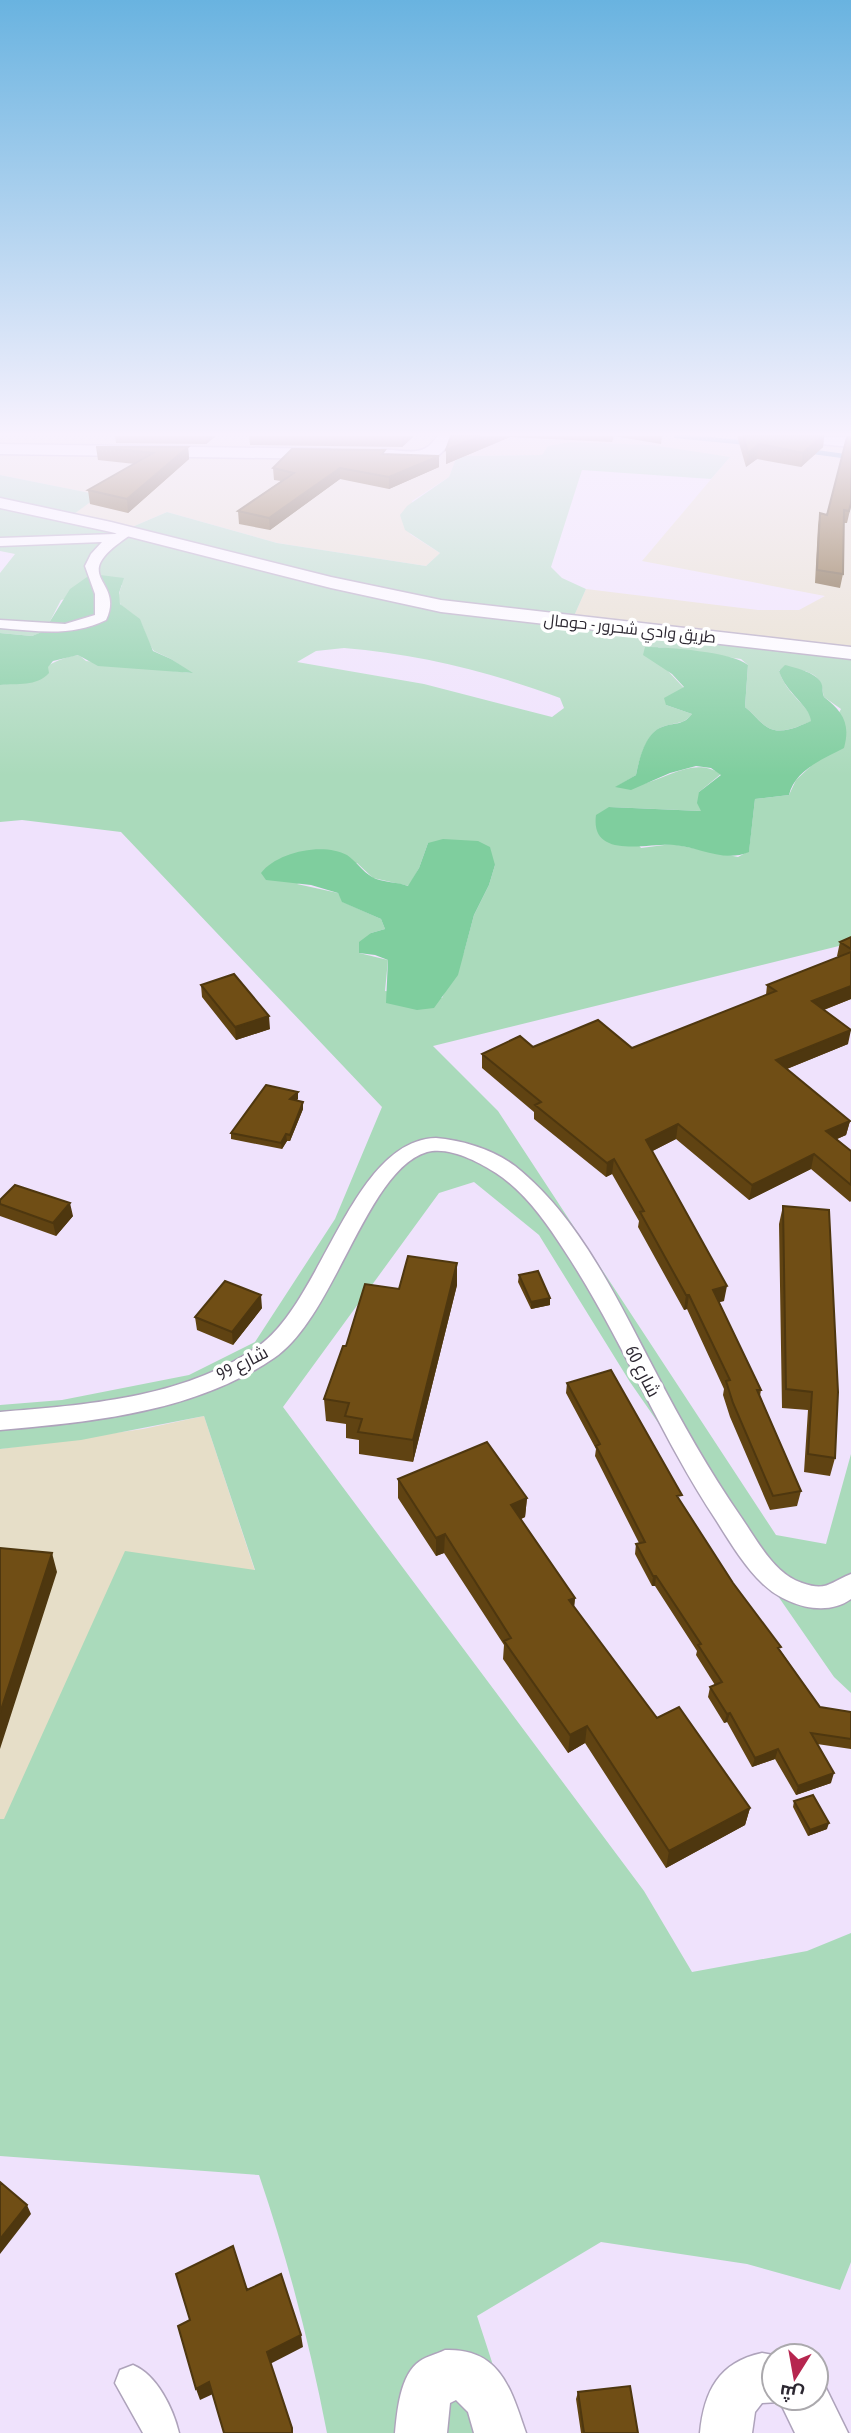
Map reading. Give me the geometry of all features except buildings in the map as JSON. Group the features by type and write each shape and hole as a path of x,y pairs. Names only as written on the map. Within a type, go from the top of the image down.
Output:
{"main road":[{"name":"طريق وادي شحرور - حومال","path":"188,550 441,606 851,653"},
{"path":"421,2433 423,2405 429,2389 439,2377 447,2375 464,2377 481,2388 500,2433"},
{"path":"726,2433 730,2404 743,2385 752,2379 760,2379"},
{"path":"811,2412 822,2433"}],"street":[{"path":"0,624 69,627 83,625 101,617 103,604 91,568 92,561 104,550"},
{"name":"شارع 99","path":"0,1421 54,1417 122,1406 187,1389 236,1370 271,1349 291,1330 309,1305 361,1210 385,1174 403,1153 425,1145"},
{"name":"شارع 60","path":"425,1145 461,1149 502,1165 528,1189 550,1216 586,1268 666,1415 720,1506 763,1570 785,1587 806,1596 833,1598 851,1585"},
{"path":"133,2383 158,2421 162,2433"}],"shaded area":[{"path":"319,550 435,550 440,553 426,566"},
{"path":"652,550 851,550 851,650 574,616 586,589 758,610 799,610 825,596 642,561"},
{"path":"204,1416 255,1571 4,1819 0,1819 0,1449 143,1429"}],"green space":[{"path":"0,550 319,550 426,566 440,553 435,550 557,550 551,567 562,578 586,589 574,616 851,650 851,943 433,1046 498,1111 776,1535 826,1544 851,1454 851,1693 834,1677 630,1382 539,1235 474,1182 439,1193 283,1407 644,1891 692,1972 807,1951 851,1933 851,2262 840,2290 747,2264 601,2242 477,2316 515,2433 327,2433 298,2303 259,2175 0,2156 0,1819 4,1819 125,1551 255,1570 204,1416 81,1440 0,1449 0,1405 62,1400 189,1375 255,1342 335,1219 382,1107 121,832 22,820 0,822 0,685 79,655 86,661 191,673 154,651 139,619 119,601 122,585 61,600 45,631 32,636 0,633 0,573 15,554","holes":["658,647 741,659 748,665 745,707 772,730 790,729 812,721 807,710 786,686 779,670 811,673 820,682 824,697 841,709 810,767 796,780 789,795 755,799 749,851 738,857 672,844 641,848 609,807 702,811 699,792 721,774 711,769 692,768 640,785 616,787 636,775 644,748 656,730 682,722 692,714 666,705 684,688 665,668","344,648 427,660 508,680 560,698 564,708 552,717 424,684 297,662 316,651","428,843 495,865 489,885 474,915 464,952 442,998 385,991 388,960 359,953 371,933 385,929 381,919 343,902 338,893 297,884 357,863 373,878 409,886"]},
{"path":"100,575 124,578 119,593 120,604 140,619 153,651 193,673 98,666 78,655 53,661 48,667 49,673 38,680 26,684 0,685 0,633 32,636 44,631 70,589 87,577"},
{"path":"645,647 715,654 740,660 748,665 745,707 772,730 790,729 811,721 810,715 782,679 779,671 785,665 816,677 822,685 824,697 836,707 843,718 846,731 844,748 804,772 792,786 789,795 755,799 749,852 730,856 674,845 623,846 611,844 602,838 597,829 596,815 609,807 701,811 697,803 699,792 721,775 711,768 696,766 670,773 631,790 615,787 636,775 647,741 656,730 682,722 692,714 666,705 664,698 684,687 672,674 643,655"},
{"path":"443,839 478,841 490,847 495,865 489,885 474,915 458,975 434,1008 417,1010 386,1003 388,960 359,953 359,942 371,933 385,929 381,919 342,902 338,893 311,885 266,880 261,873 268,866 289,855 326,849 347,855 375,879 408,886 419,868 428,843"}]}
